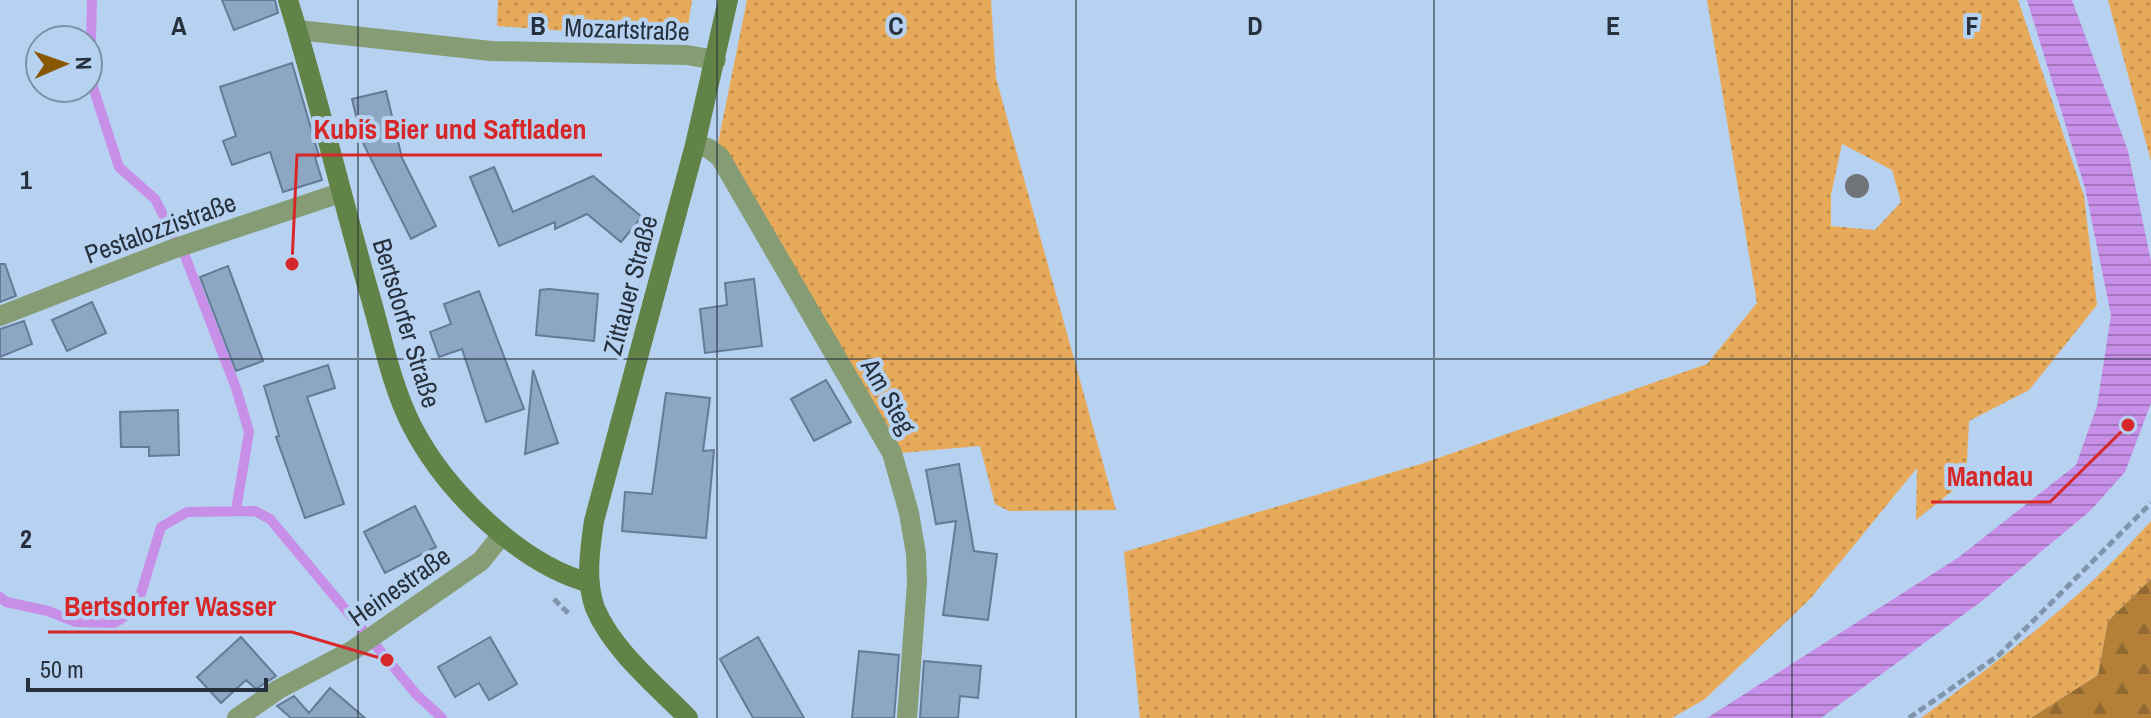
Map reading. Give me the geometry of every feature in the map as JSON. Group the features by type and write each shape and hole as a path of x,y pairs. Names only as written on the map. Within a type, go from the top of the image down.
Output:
{"main road":[{"name":"Bertsdorfer Straße","path":"288,0 396,387 412,426 432,460 501,536 569,578 590,583"},
{"name":"Zittauer Straße","path":"688,718 629,657 606,628 595,607 589,553 594,521 695,145 728,0"}],"street":[{"name":"Mozartstraße","path":"298,30 491,51 687,55 716,60"},
{"name":"Am Steg","path":"695,145 708,148 720,157 892,453 909,513 916,554 917,583 907,718"},
{"name":"Pestalozzistraße","path":"0,316 170,250 340,193"},
{"name":"Heinestraße","path":"237,718 279,689 353,650 481,561 501,536"}],"path":[{"path":"1909,718 1999,655 2151,503"}],"shaded area":[{"path":"498,0 692,0 686,40 497,26"},
{"path":"747,0 991,0 996,78 1116,510 1009,511 995,504 980,446 900,453 718,143"},
{"path":"1707,0 2018,0 2084,196 2097,305 2029,390 1969,421 1966,480 1916,520 1917,468 1810,599 1705,699 1672,718 1140,718 1124,552 1424,463 1707,364 1757,303","holes":["1842,144 1892,170 1901,202 1875,230 1831,226 1831,195"]},
{"path":"2027,0 2072,0 2128,151 2151,261 2151,403 2125,472 2090,511 1982,601 1821,718 1707,718 1959,557 2076,465 2097,406 2111,315 2085,188"},
{"path":"2108,0 2151,0 2151,161"},
{"path":"2151,521 2151,579 2108,621 2098,675 2031,718 1921,718 2012,650 2070,601"}],"green space":[{"path":"2151,579 2151,718 2031,718 2098,675 2108,621"}],"building":[{"path":"222,0 275,0 278,13 234,30"},
{"path":"292,63 319,156 315,157 322,180 283,192 270,152 232,165 223,141 236,136 220,87"},
{"path":"386,91 402,158 436,226 411,239 362,141 352,99"},
{"path":"494,167 513,212 593,176 642,217 621,242 587,214 555,229 555,222 499,246 470,177"},
{"path":"0,264 5,264 16,296 0,302"},
{"path":"228,266 263,361 236,371 200,277"},
{"path":"754,279 762,346 705,353 700,309 727,305 725,283"},
{"path":"540,290 598,294 594,341 536,335"},
{"path":"479,291 524,409 486,422 462,349 439,357 430,332 451,324 444,304"},
{"path":"92,302 106,333 67,351 52,320"},
{"path":"24,321 32,344 0,357 0,329"},
{"path":"328,365 335,388 307,397 344,504 305,518 276,437 279,436 264,386"},
{"path":"533,370 558,443 525,454"},
{"path":"826,380 851,422 814,441 791,399"},
{"path":"666,393 710,398 703,451 714,450 706,538 622,531 625,492 652,494"},
{"path":"178,410 179,455 149,456 149,447 121,447 120,412"},
{"path":"959,464 974,551 997,554 988,620 943,615 956,521 936,524 926,470"},
{"path":"415,506 436,547 385,573 364,532"},
{"path":"241,637 276,676 256,689 246,680 221,703 197,677"},
{"path":"490,637 517,684 489,700 479,683 455,697 438,667"},
{"path":"758,637 804,718 753,718 720,659"},
{"path":"859,651 899,655 894,718 852,718"},
{"path":"924,661 981,666 978,698 960,696 958,718 920,718"},
{"path":"330,688 365,718 291,718 277,706 294,696 309,713"}],"waterway":[{"path":"92,0 90,78 119,167 155,199 173,234"},
{"path":"185,256 236,388 249,432 236,510"},
{"path":"0,597 6,602 48,611 76,622 114,623 136,610 161,527 187,512 255,511 270,519 417,695 442,718"}],"place":[{"name":"Kubi´s Bier und Saftladen","path":"292,264"},
{"name":"Mandau","path":"2128,425"},
{"name":"Bertsdorfer Wasser","path":"387,660"}]}
